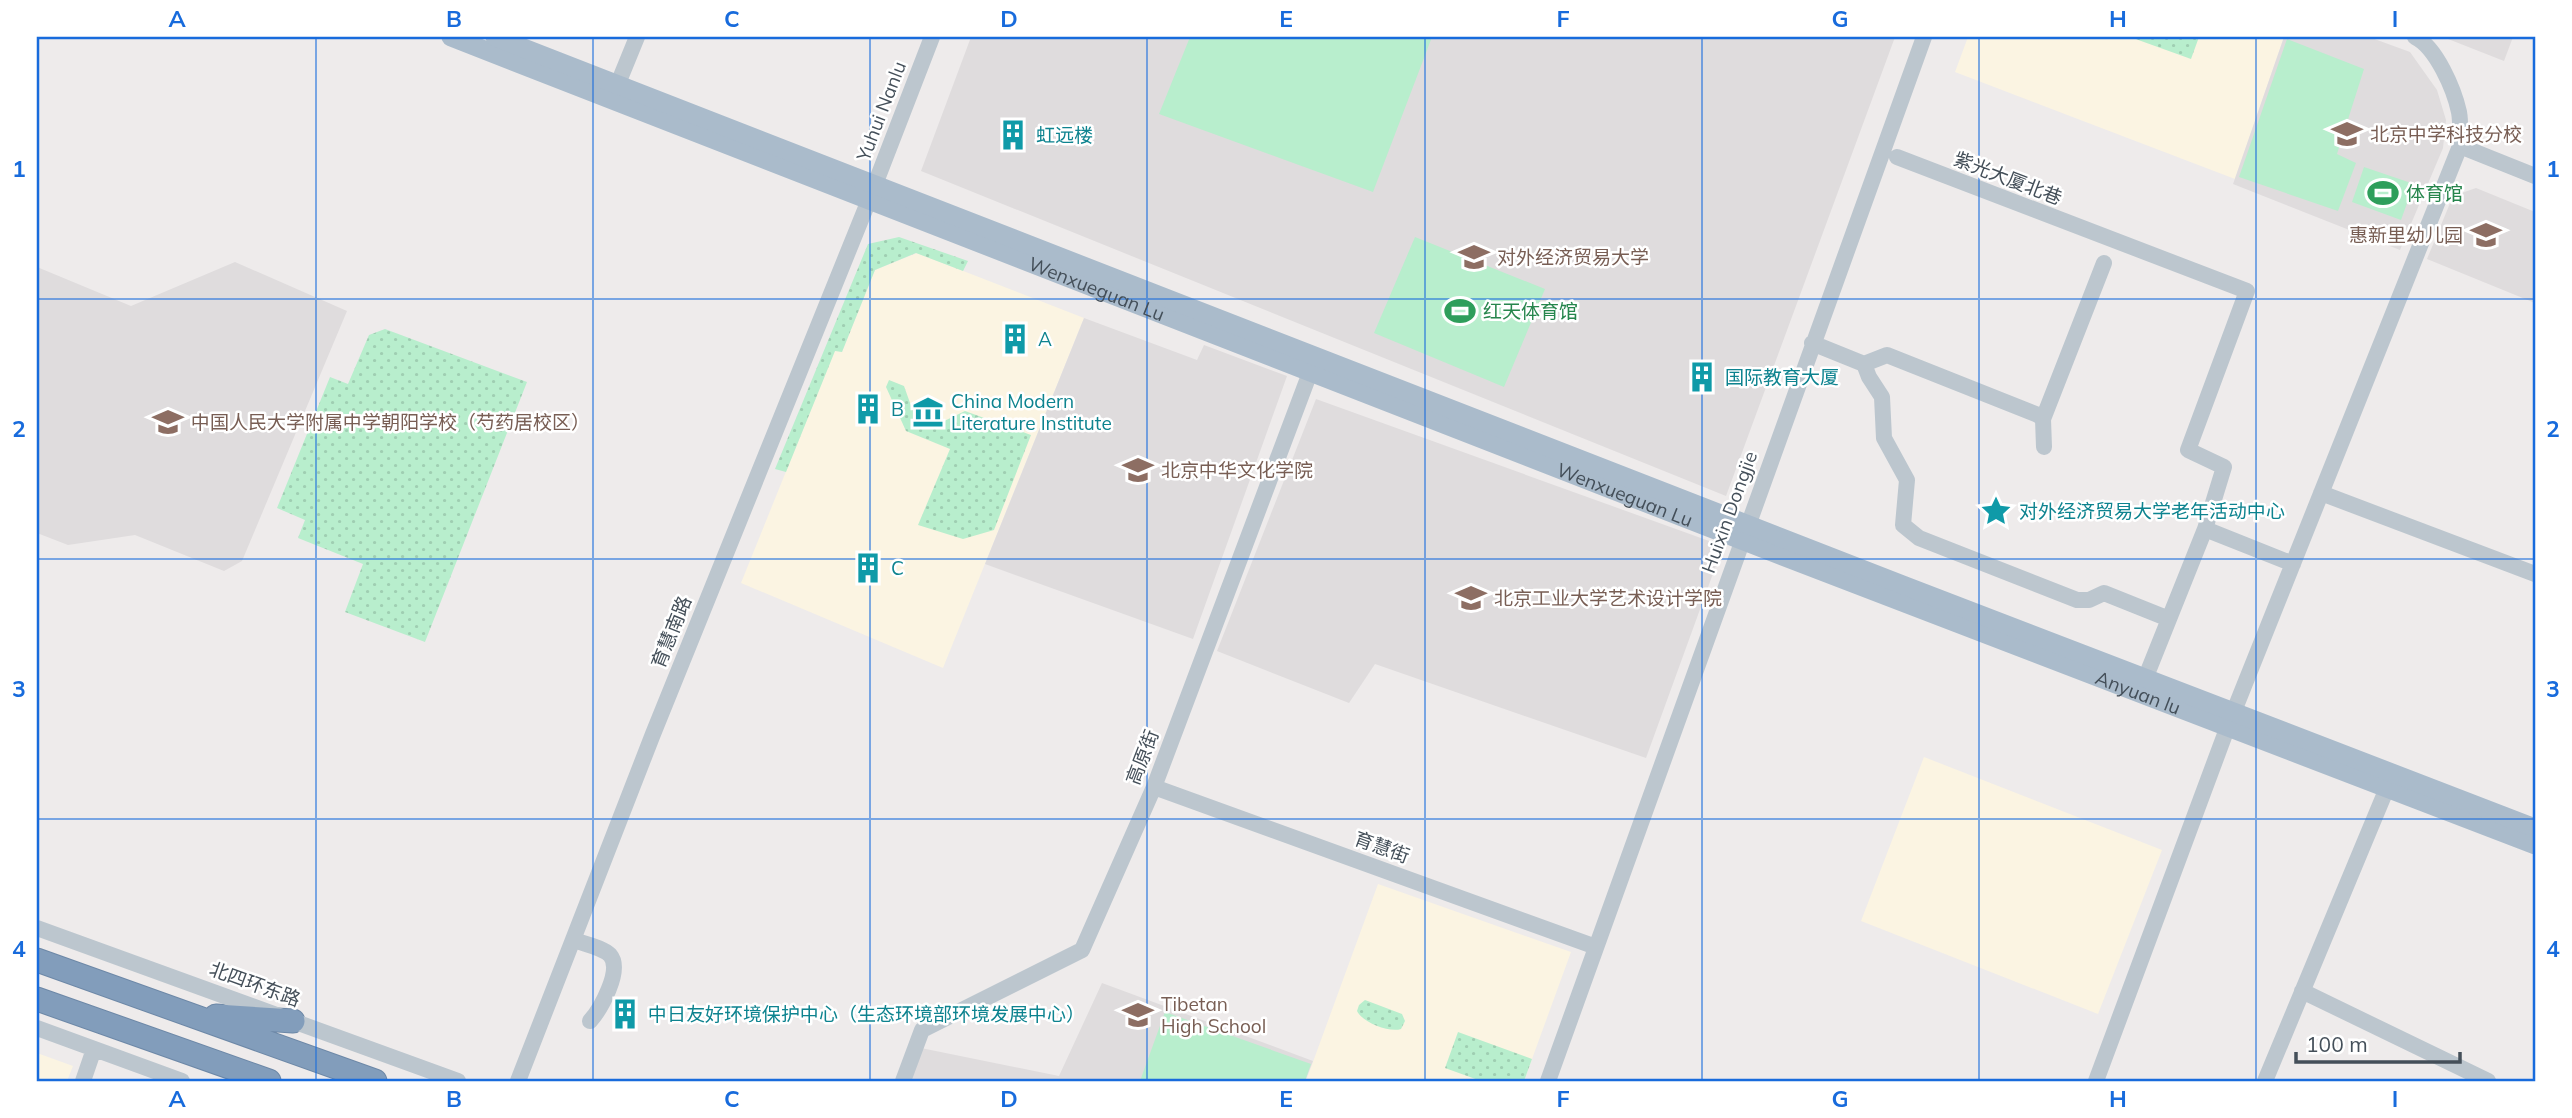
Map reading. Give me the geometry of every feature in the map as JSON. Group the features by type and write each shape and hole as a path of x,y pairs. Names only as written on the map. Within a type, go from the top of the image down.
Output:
{"highway":[{"path":"37,960 375,1081"},
{"path":"37,999 269,1081"},
{"path":"190,1015 293,1021"},
{"path":"176,1048 222,1081"}],"main road":[{"name":"Wenxueguan Lu","path":"451,37 872,193 1744,533"},
{"name":"Wenxueguan Lu","path":"495,37 872,193"},
{"name":"Anyuan lu","path":"1744,533 2145,679 2230,720 2387,788 2535,845"},
{"name":"Anyuan lu","path":"1744,533 2230,720 2535,828"}],"street":[{"path":"617,86 637,37"},
{"name":"Yuhui Nanlu","path":"872,193 932,37"},
{"name":"Huixin Dongjie","path":"1548,1081 1924,37"},
{"path":"2096,1081 2230,720 2460,146 2459,111 2444,70 2423,41 2415,37"},
{"path":"2460,146 2535,176"},
{"name":"紫光大厦北巷","path":"1897,157 2247,291 2188,450 2224,467 2205,529"},
{"name":"育慧南路","path":"518,1081 653,734 872,193"},
{"path":"2044,447 2043,419 2104,264"},
{"path":"1812,344 1864,364 1887,355 2043,419"},
{"path":"1864,364 1868,377 1882,397 1884,438 1907,480 1903,526 1919,538 2077,600 2089,600 2104,593 2169,619"},
{"name":"高原街","path":"903,1081 922,1030 1082,950 1154,787 1313,365"},
{"path":"2321,493 2535,574"},
{"path":"2145,679 2205,529 2293,564"},
{"name":"育慧街","path":"1154,787 1596,947"},
{"path":"2265,1081 2387,788"},
{"name":"北四环东路","path":"37,928 458,1081"},
{"path":"574,940 603,951 612,960 611,979 605,1000 590,1021"},
{"path":"2302,991 2488,1081"},
{"path":"37,1028 182,1081"},
{"path":"83,1081 94,1049"}],"shaded area":[{"name":"对外经济贸易大学","path":"971,37 1895,37 1726,496 921,171"},
{"path":"1968,37 2284,37 2235,179 1955,72"},
{"name":"北京中学科技分校","path":"2284,37 2369,37 2410,52 2437,90 2446,120 2443,148 2400,250 2233,184"},
{"path":"2443,37 2513,37 2504,61"},
{"name":"惠新里幼儿园","path":"2476,188 2535,212 2535,303 2427,259 2453,196"},
{"name":"China Modern Literature Institute","path":"917,253 1084,318 943,668 741,583 835,350 842,352 875,270"},
{"name":"中国人民大学附属中学朝阳学校（芍药居校区）","path":"235,262 347,311 242,561 224,571 135,535 68,545 37,533 37,267 131,306"},
{"name":"北京中华文化学院","path":"1084,318 1197,360 1204,345 1287,376 1193,639 985,564"},
{"name":"北京工业大学艺术设计学院","path":"1316,399 1723,546 1646,758 1375,664 1349,703 1217,651"},
{"path":"1924,757 2162,850 2098,1014 1861,921"},
{"path":"1378,884 1571,952 1524,1081 1306,1081"},
{"name":"Tibetan High School","path":"1102,983 1313,1061 1305,1081 903,1081 916,1047 1059,1076"},
{"path":"37,1053 73,1066 67,1081 37,1081"}],"green space":[{"path":"1190,37 1432,37 1373,192 1159,114"},
{"path":"2130,37 2199,37 2191,59"},
{"path":"2287,39 2364,69 2337,154 2356,163 2338,211 2239,177"},
{"name":"体育馆","path":"2364,167 2414,184 2401,220 2352,202"},
{"path":"899,237 968,261 963,271 916,253 875,270 842,352 835,351 786,472 775,469 868,244"},
{"name":"红天体育馆","path":"1415,237 1545,289 1504,387 1374,333"},
{"path":"385,329 527,382 425,642 345,612 363,564 298,538 305,520 277,508 330,377 348,384 369,335"},
{"path":"889,380 904,386 914,414 938,424 965,411 1031,435 994,530 963,539 918,525 950,449 906,431 886,387"},
{"path":"1365,1000 1402,1014 1405,1021 1401,1029 1383,1028 1364,1019 1357,1011"},
{"path":"1165,1012 1311,1064 1305,1081 1140,1081"},
{"path":"1458,1032 1532,1059 1524,1081 1481,1081 1445,1068"}],"place":[{"name":"北京中学科技分校","path":"2347,134"},
{"name":"虹远楼","path":"1013,135"},
{"name":"体育馆","path":"2383,193"},
{"name":"惠新里幼儿园","path":"2486,235"},
{"name":"对外经济贸易大学","path":"1474,257"},
{"name":"红天体育馆","path":"1460,311"},
{"name":"A","path":"1015,339"},
{"name":"国际教育大厦","path":"1702,377"},
{"name":"B","path":"868,409"},
{"name":"China Modern Literature Institute","path":"928,412"},
{"name":"中国人民大学附属中学朝阳学校（芍药居校区）","path":"168,422"},
{"name":"北京中华文化学院","path":"1138,470"},
{"name":"对外经济贸易大学老年活动中心","path":"1996,511"},
{"name":"C","path":"868,568"},
{"name":"北京工业大学艺术设计学院","path":"1471,598"},
{"name":"中日友好环境保护中心（生态环境部环境发展中心）","path":"625,1014"},
{"name":"Tibetan High School","path":"1138,1015"}]}
